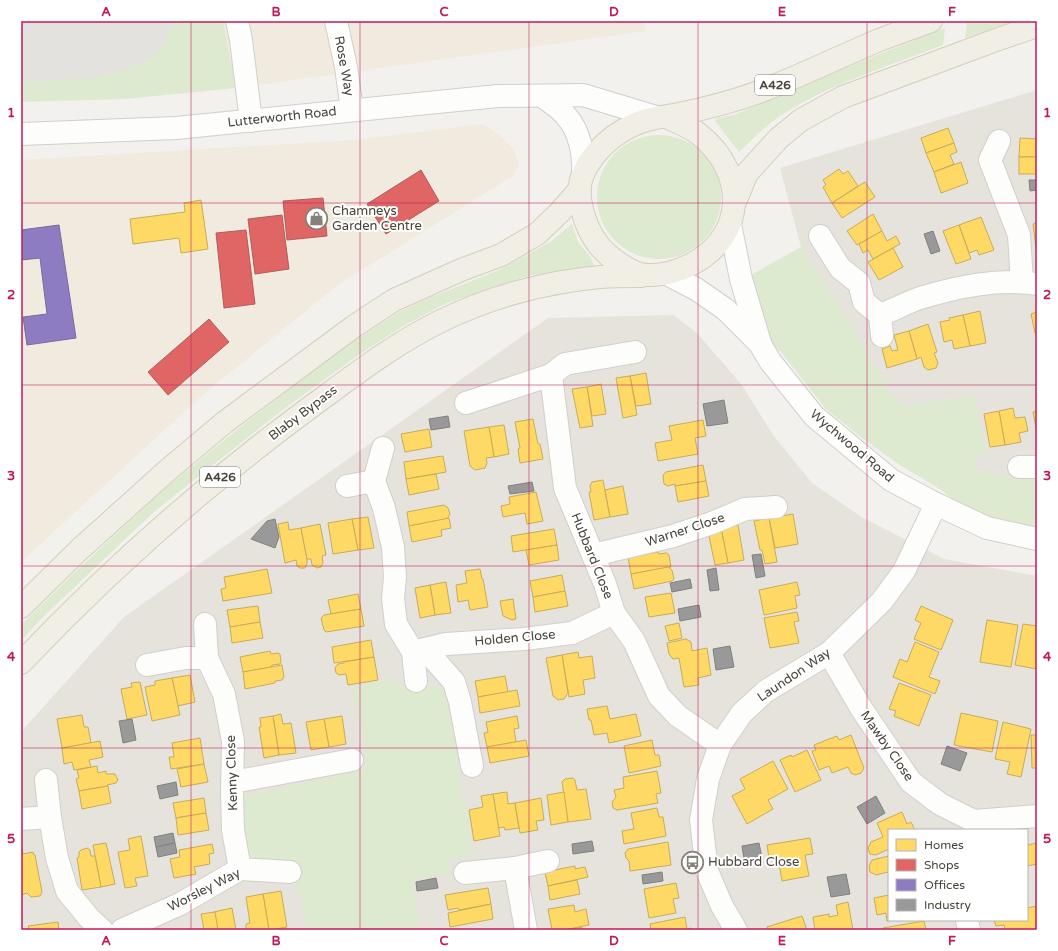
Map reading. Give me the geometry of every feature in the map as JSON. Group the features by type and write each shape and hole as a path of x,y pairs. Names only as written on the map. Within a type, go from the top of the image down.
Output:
{"main road":[{"name":"A426","path":"661,117 720,106 764,90 879,40 931,21"},
{"path":"735,202 747,173 779,138 801,120 843,98 1037,26"},
{"path":"656,275 624,267 598,244 589,229 582,211 581,182 593,158 605,144 621,132 638,123 661,117 699,134 713,147 726,164 733,183 735,202"},
{"name":"A426","path":"21,607 80,549 169,469 225,422 353,327 394,300 462,270 501,255 537,234 559,214 581,182"},
{"name":"Blaby Bypass","path":"21,663 58,624 167,521 268,438 370,363 419,332 442,320 507,295 572,281 656,275 685,268 699,261 713,250 730,224 735,202"}],"street":[{"path":"237,21 241,40 251,121"},
{"name":"Rose Way","path":"336,21 346,67 352,110"},
{"name":"Lutterworth Road","path":"21,134 176,128 498,96 583,95 661,117"},
{"path":"542,96 566,115 574,128 584,161 581,182"},
{"path":"820,236 840,268 859,283 875,318 919,299 977,284 1030,283 1019,235 990,160 999,141"},
{"name":"Wychwood Road","path":"730,224 741,280 760,344 770,361 814,416 890,480 987,528 1037,539"},
{"name":"Wychwood Road","path":"656,275 696,289 724,309 760,344"},
{"path":"466,403 551,375 565,364 635,352"},
{"name":"Hubbard Close","path":"551,375 565,488 605,584 614,613 634,641 659,696 678,716 720,745"},
{"path":"383,448 374,481 384,508 393,547 395,577 393,598 396,624 419,650 454,682 460,702 472,766"},
{"path":"347,486 374,481"},
{"name":"Laundon Way","path":"736,930 722,906 707,871 701,820 708,779 720,745 742,713 766,691 829,653 882,600 904,571 936,504"},
{"name":"Warner Close","path":"593,555 673,536 712,523 745,509 776,507"},
{"name":"Holden Close","path":"419,650 446,644 524,639 572,633 614,613"},
{"name":"Kenny Close","path":"205,624 207,658 224,694 233,741 233,830 240,869"},
{"path":"416,681 419,650"},
{"name":"Mawby Close","path":"829,653 861,708 911,782 973,826 1037,816"},
{"path":"147,665 186,658 207,658"},
{"path":"233,782 352,760"},
{"path":"46,780 50,817 57,858 67,891 89,918 102,930"},
{"path":"21,819 50,817"},
{"path":"465,873 515,868 548,862"},
{"path":"515,868 526,930"},
{"name":"Worsley Way","path":"122,930 180,904 240,869 290,872"}],"shaded area":[{"path":"21,21 172,21 166,41 149,59 123,70 93,78 21,82"},
{"path":"223,21 643,21 646,31 236,88"},
{"path":"1037,90 1037,478 1005,477 976,470 974,395 904,406 891,393 855,332 801,247 780,168"},
{"path":"482,124 499,135 514,149 519,165 513,176 339,284 206,392 21,562 21,160 353,140"},
{"path":"673,315 696,332 742,385 773,435 812,483 863,518 944,559 1037,576 1037,930 21,930 21,732 124,617 548,318"}],"green space":[{"path":"21,21 223,21 236,88 125,99 21,102"},
{"path":"967,21 1016,21 965,38"},
{"path":"945,28 943,45 825,91 788,111 775,120 739,152 715,121 717,118 734,115 847,67"},
{"path":"659,135 671,136 683,140 693,145 703,153 711,163 716,173 720,185 720,209 716,221 711,231 703,241 693,249 683,254 671,258 659,259 647,258 635,254 625,249 615,241 607,231 602,221 598,209 597,197 598,185 602,173 607,163 615,153 625,145 635,140 647,136"},
{"path":"572,224 578,242 589,255 595,267 532,275 447,303 405,325 360,354 285,408 155,511 41,619 21,641 21,625 162,491 239,428 340,350 399,312 424,300 499,270 550,242"},
{"path":"801,247 855,332 891,393 904,406 974,395 986,453 976,457 976,470 1005,477 1037,478 1037,539 980,524 943,491 900,465 862,438 826,409 780,351 760,344 749,276"},
{"path":"394,678 395,684 447,686 461,784 474,854 449,859 451,874 412,879 420,930 307,930 301,897 290,872 240,869 232,800 366,769 364,746 352,687"}],"building: Homes":[{"path":"948,128 954,143 926,153 921,138"},
{"path":"1020,138 1037,139 1037,157 1019,157"},
{"path":"954,143 957,152 950,155 954,164 934,172 926,153"},
{"path":"1019,157 1037,157 1037,174 1019,174"},
{"path":"961,162 968,183 941,193 934,172"},
{"path":"839,169 843,174 848,171 858,186 832,203 823,187 826,185 823,180"},
{"path":"865,182 875,197 842,218 832,203"},
{"path":"201,200 208,249 181,253 179,238 133,244 130,219 185,212 184,203"},
{"path":"873,214 882,231 857,245 847,231"},
{"path":"981,217 994,250 979,255 977,250 969,253 959,225"},
{"path":"1037,223 1037,256 1033,224"},
{"path":"959,225 971,259 956,264 943,231"},
{"path":"882,231 887,241 896,236 900,244 873,259 868,250 863,253 859,244"},
{"path":"893,248 903,267 879,280 868,262"},
{"path":"980,311 986,343 970,346 963,315"},
{"path":"1037,312 1037,332 1035,333 1031,314"},
{"path":"963,315 970,346 954,349 952,340 944,342 940,322 950,320 949,318"},
{"path":"928,324 937,352 934,353 938,363 936,368 928,370 924,367 921,357 917,359 909,331"},
{"path":"909,331 917,359 887,368 882,349 890,346 892,351 898,350 894,335"},
{"path":"646,373 651,404 636,406 630,376"},
{"path":"630,376 637,415 623,418 616,378"},
{"path":"601,384 606,414 592,416 587,387"},
{"path":"587,387 593,426 580,428 572,389"},
{"path":"1013,408 1015,418 1025,417 1028,431 1019,433 1021,442 1005,445 999,411"},
{"path":"999,411 1005,445 990,447 984,414"},
{"path":"1037,411 1037,433 1033,412"},
{"path":"533,419 538,444 540,444 543,459 520,463 518,449 520,448 515,422"},
{"path":"703,420 706,436 695,438 698,454 658,461 655,443 672,440 669,426"},
{"path":"504,425 509,454 494,457 489,427"},
{"path":"489,427 494,457 486,458 487,463 485,468 475,470 470,466 464,431"},
{"path":"429,429 432,447 405,452 401,434"},
{"path":"443,456 446,472 406,479 404,462"},
{"path":"703,465 706,481 675,486 675,484 668,486 664,484 663,475 666,472"},
{"path":"436,474 439,489 409,495 406,479"},
{"path":"603,480 610,517 594,520 589,492 591,492 590,486 592,482"},
{"path":"706,481 709,496 678,502 675,486"},
{"path":"623,486 628,514 610,517 605,490"},
{"path":"536,492 543,521 527,524 525,513 503,517 501,506 510,504 509,497"},
{"path":"444,505 448,508 450,514 447,519 409,526 407,512"},
{"path":"793,514 798,544 775,548 769,518"},
{"path":"368,517 374,548 358,550 352,519"},
{"path":"449,518 451,528 441,530 442,536 412,542 409,526"},
{"path":"769,518 777,562 765,564 762,550 760,550 754,521"},
{"path":"352,519 358,550 333,554 328,523"},
{"path":"288,522 289,530 301,528 307,559 305,568 300,568 297,566 296,560 285,563 278,524"},
{"path":"320,524 326,555 322,556 323,563 321,567 317,568 312,565 311,559 307,559 301,528"},
{"path":"738,525 744,560 728,563 721,528"},
{"path":"721,528 728,563 715,565 708,531"},
{"path":"554,529 557,545 513,552 511,536"},
{"path":"557,545 559,560 529,565 526,550"},
{"path":"658,552 659,554 666,553 669,555 671,567 631,574 628,557"},
{"path":"668,567 672,570 674,579 672,581 634,589 631,574"},
{"path":"267,569 272,593 223,601 221,589 226,588 224,577"},
{"path":"480,569 488,607 470,610 468,600 458,602 456,585 467,583 465,571"},
{"path":"562,575 565,591 533,597 530,581"},
{"path":"446,582 451,613 435,615 430,585"},
{"path":"797,582 800,595 795,596 797,608 764,615 759,590"},
{"path":"430,585 435,615 420,618 415,588"},
{"path":"565,591 568,606 535,612 533,597"},
{"path":"671,593 675,613 649,617 645,597"},
{"path":"358,594 361,609 331,614 328,600"},
{"path":"513,599 516,619 512,620 503,616 500,601"},
{"path":"258,606 260,622 230,627 227,610"},
{"path":"921,606 953,620 941,650 914,639 921,623 915,620"},
{"path":"361,609 364,626 326,632 324,630 321,618 324,615"},
{"path":"797,612 799,621 794,622 799,643 770,648 764,618"},
{"path":"987,620 1018,625 1011,667 980,662"},
{"path":"260,622 263,638 232,643 230,627"},
{"path":"679,623 682,638 669,641 665,626"},
{"path":"1023,624 1037,626 1037,669 1015,665"},
{"path":"686,639 691,642 692,651 707,648 711,675 698,678 699,685 684,687 679,658 673,659 669,654 667,643"},
{"path":"371,640 374,657 334,663 332,647"},
{"path":"915,642 939,652 929,677 940,681 935,694 893,677 900,659 907,662"},
{"path":"270,651 271,654 280,654 280,664 272,665 272,667 243,672 240,657"},
{"path":"578,652 579,658 592,656 595,678 583,680 585,694 569,697 562,655"},
{"path":"562,655 568,693 564,699 558,700 553,696 546,658"},
{"path":"374,657 378,680 348,685 346,674 339,675 336,673 335,668 338,664"},
{"path":"282,665 284,677 282,680 275,681 275,683 245,689 243,672"},
{"path":"190,675 195,702 178,706 172,678"},
{"path":"505,676 508,692 478,697 475,681"},
{"path":"172,678 180,715 152,721 145,687 155,685 155,681"},
{"path":"140,682 147,715 127,719 121,689 132,687 131,683"},
{"path":"899,683 931,695 919,726 894,716 896,711 889,709"},
{"path":"517,690 520,706 480,713 478,697"},
{"path":"607,706 610,719 636,714 641,736 609,743 607,733 594,735 587,709"},
{"path":"961,713 998,721 992,752 954,745"},
{"path":"281,714 283,724 291,723 296,753 279,755 273,716"},
{"path":"82,715 84,727 88,727 91,743 62,748 57,719"},
{"path":"273,716 279,755 264,758 259,727 261,727 260,718"},
{"path":"342,716 346,744 329,747 324,719"},
{"path":"517,716 519,728 514,729 516,742 487,747 484,733 488,732 486,722"},
{"path":"324,719 329,747 311,750 306,722"},
{"path":"1003,722 1031,729 1021,777 1007,774 1010,762 995,759"},
{"path":"851,735 864,768 861,773 855,775 851,773 848,767 832,773 829,766 819,770 812,751 816,750 814,745 837,736 839,740"},
{"path":"1031,735 1037,735 1037,768 1032,768"},
{"path":"200,738 204,764 171,769 169,757 174,757 172,743"},
{"path":"526,740 529,756 490,763 487,747"},
{"path":"652,740 655,755 659,755 661,766 629,773 624,746"},
{"path":"100,741 103,757 89,760 91,767 74,770 72,762 64,764 62,748"},
{"path":"807,750 821,780 795,792 780,760 791,755 792,757"},
{"path":"773,761 788,789 768,800 773,809 747,824 732,796 745,789 740,779"},
{"path":"204,764 208,782 181,787 177,769"},
{"path":"97,766 98,773 106,771 106,774 115,774 118,780 116,783 107,785 108,786 79,791 76,779 79,778 77,770"},
{"path":"657,771 661,793 656,794 658,803 617,810 613,808 612,802 616,797 614,790 624,788 623,777"},
{"path":"573,778 575,780 577,790 586,789 591,819 568,822 562,782 565,779"},
{"path":"108,786 111,803 82,809 79,791"},
{"path":"507,792 508,804 515,803 519,828 505,830 504,827 498,828 493,794"},
{"path":"564,792 568,822 551,825 547,795"},
{"path":"493,794 500,836 474,841 469,810 483,807 481,796"},
{"path":"204,798 206,813 176,818 173,803"},
{"path":"541,798 544,820 536,821 538,830 520,833 515,803"},
{"path":"657,808 659,817 663,817 666,836 624,844 622,831 634,829 631,813"},
{"path":"902,812 907,824 911,822 914,829 888,829 888,849 876,855 870,854 868,848 871,842 883,837 877,823"},
{"path":"206,813 209,830 178,835 176,818"},
{"path":"141,836 148,876 135,878 137,886 125,888 118,852 130,850 128,839"},
{"path":"810,838 813,854 805,855 809,876 782,881 778,857 769,858 767,845"},
{"path":"668,842 671,865 630,871 629,861 626,858 625,853 628,849"},
{"path":"106,843 115,884 101,887 93,845"},
{"path":"1036,843 1037,848 1037,864 1028,866 1028,845"},
{"path":"212,844 214,853 209,854 210,864 194,867 196,874 174,878 170,859 180,857 179,850"},
{"path":"21,848 23,854 33,852 35,855 42,892 40,896 31,897 27,893 21,895"},
{"path":"87,848 90,850 91,856 95,856 101,887 82,890 77,858 79,857 79,852 81,850"},
{"path":"888,856 888,872 876,875 870,872 869,866 872,860"},
{"path":"575,866 575,869 585,867 588,877 548,886 545,872"},
{"path":"577,880 580,894 550,900 548,886"},
{"path":"676,883 679,898 673,899 676,913 649,918 644,889"},
{"path":"488,888 491,904 459,910 458,908 448,910 445,895"},
{"path":"281,891 287,927 269,930 263,894"},
{"path":"263,894 269,930 246,930 246,924 250,923 246,897"},
{"path":"888,895 888,921 886,913 877,915 874,898"},
{"path":"848,902 853,930 815,930 813,917 829,914 829,917 838,915 836,905"},
{"path":"491,904 493,919 450,927 448,913"},
{"path":"574,905 575,912 586,909 589,925 564,930 552,930 548,909"},
{"path":"1037,906 1037,930 1005,930 1004,925 996,926 994,921 1028,921 1028,908"},
{"path":"232,908 236,930 218,930 214,912"},
{"path":"215,912 218,930 204,930 201,914"},
{"path":"802,916 807,930 768,930 767,927"},
{"path":"685,917 687,929 691,928 691,930 651,930 650,924"},
{"path":"924,921 926,930 881,930 883,928"},
{"path":"58,922 59,930 23,930 29,928 28,926"},
{"path":"582,927 582,930 564,930"}],"building: Shops":[{"path":"421,170 439,201 386,234 367,204"},
{"path":"323,198 327,236 287,240 283,201"},
{"path":"282,215 289,269 255,274 248,219"},
{"path":"246,230 255,304 224,308 216,233"},
{"path":"209,319 229,342 168,395 148,372"}],"building: Offices":[{"path":"59,225 76,338 27,345 23,317 47,314 40,258 21,260 21,230"}],"building: Industry":[{"path":"1029,180 1037,180 1037,190 1030,191"},
{"path":"933,231 940,251 931,254 924,234"},
{"path":"724,400 728,423 707,426 703,404"},
{"path":"448,416 450,427 431,430 429,419"},
{"path":"532,482 534,491 510,494 508,486"},
{"path":"275,519 279,537 275,548 251,539 267,521"},
{"path":"761,554 765,576 756,578 752,555"},
{"path":"716,568 719,590 710,591 707,570"},
{"path":"690,579 692,588 672,592 670,583"},
{"path":"699,605 701,617 680,621 678,609"},
{"path":"730,646 734,667 716,670 713,649"},
{"path":"132,719 136,740 123,743 119,721"},
{"path":"947,746 967,753 960,771 941,764"},
{"path":"176,782 178,795 160,799 157,786"},
{"path":"876,796 885,813 867,824 857,807"},
{"path":"173,833 175,843 156,847 154,837"},
{"path":"592,841 594,851 573,854 572,844"},
{"path":"175,843 177,853 158,857 156,847"},
{"path":"759,843 763,863 745,866 742,846"},
{"path":"662,872 663,881 643,884 642,875"},
{"path":"846,874 850,894 831,897 827,877"},
{"path":"436,878 438,888 417,891 416,882"}],"place":[{"name":"Chamneys Garden Centre","path":"317,218"},
{"name":"Hubbard Close","path":"693,862"}]}
